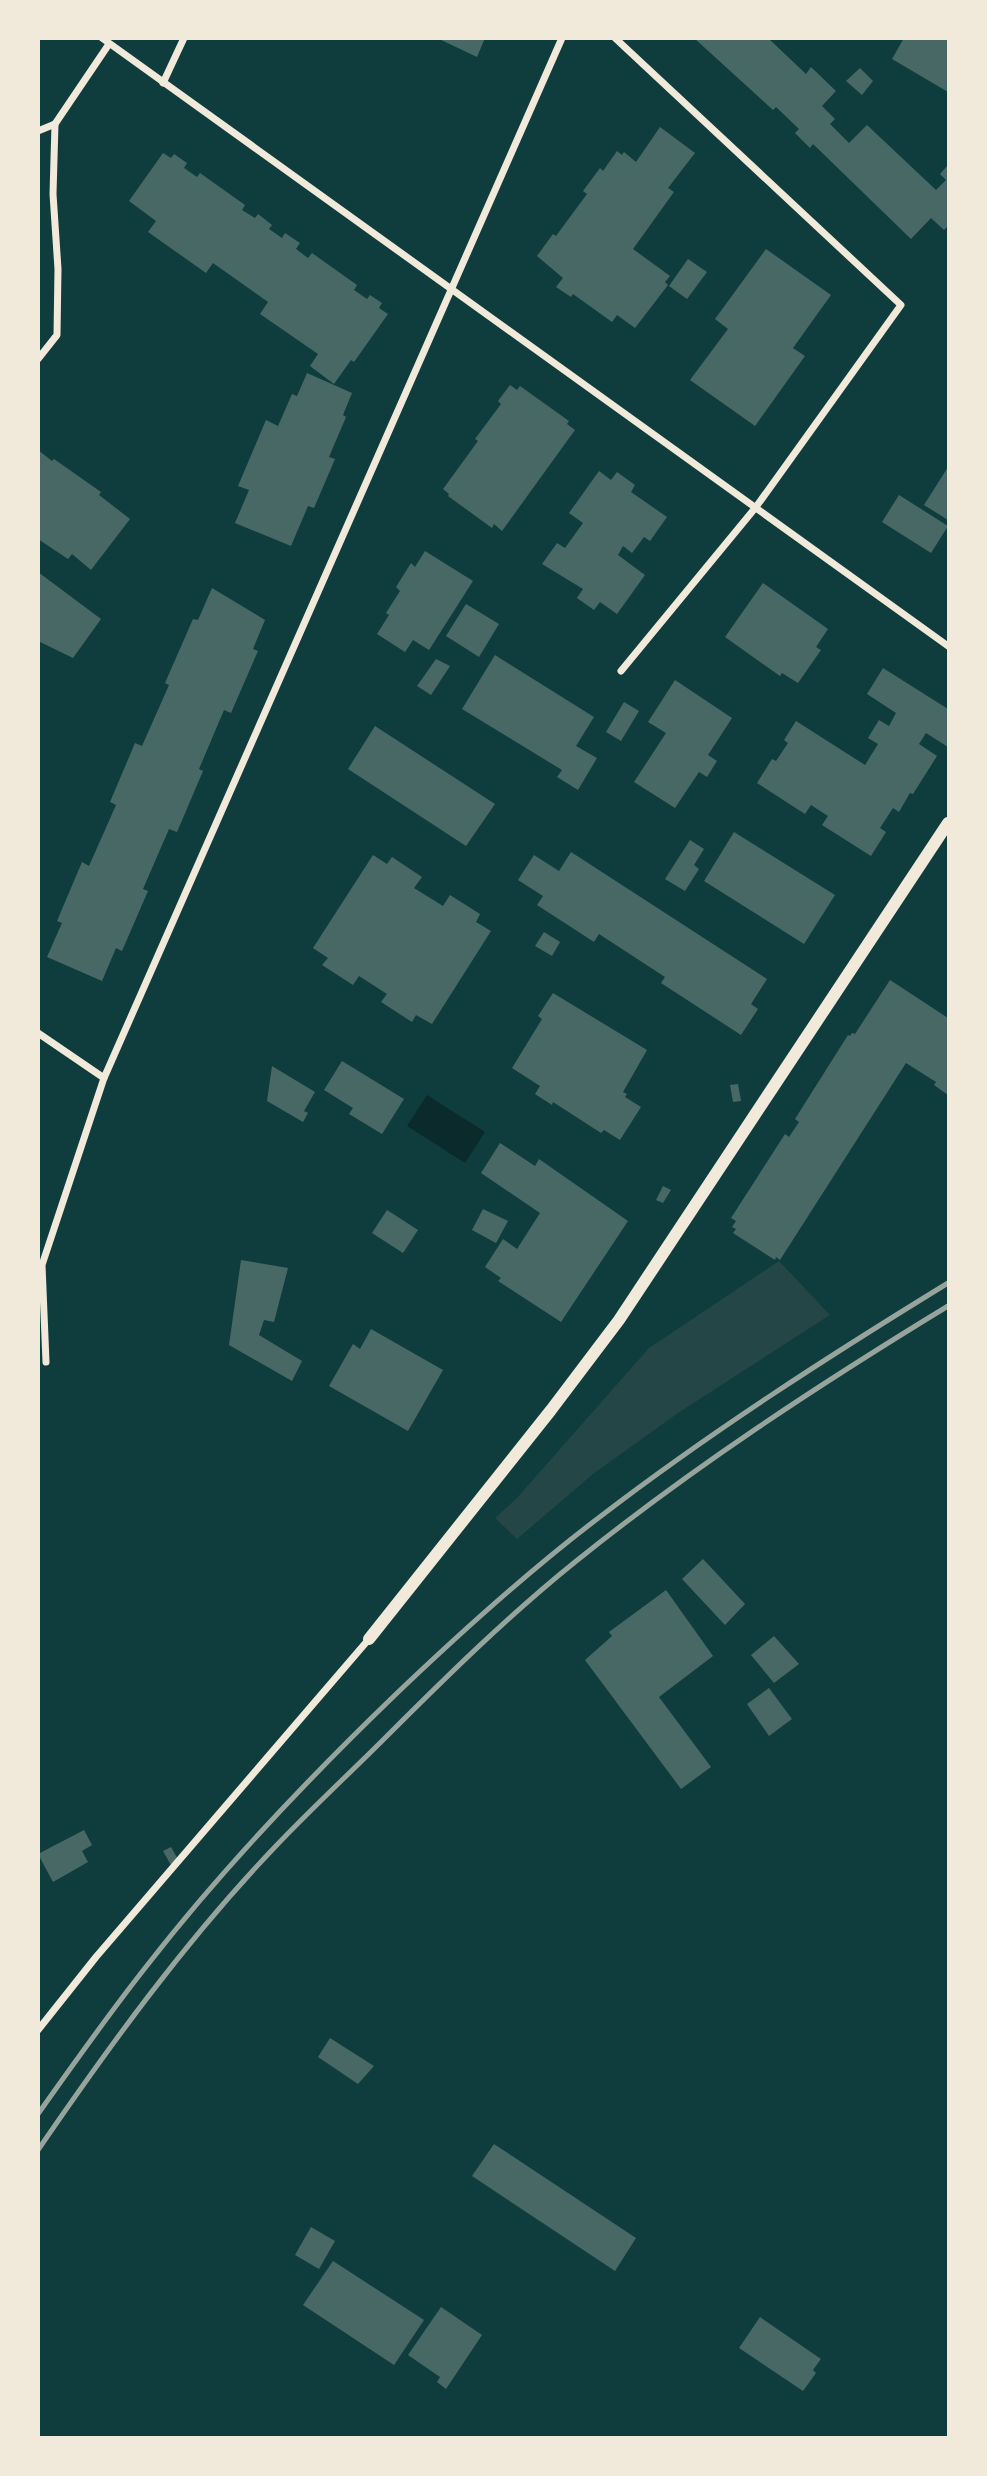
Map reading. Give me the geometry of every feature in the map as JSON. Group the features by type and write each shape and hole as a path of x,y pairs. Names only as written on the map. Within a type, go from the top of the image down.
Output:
{"street":[{"path":"102,38 948,646"},
{"path":"163,83 184,38"},
{"path":"46,1362 42,1265 104,1078 562,38"},
{"path":"615,38 901,306 755,507 621,671"},
{"path":"38,359 57,335 58,269 53,194 55,124 109,44"},
{"path":"38,131 55,124"},
{"path":"38,2030 96,1957 369,1639 619,1320 948,823"},
{"path":"38,1033 104,1078"}],"shaded area":[{"path":"427,1095 485,1132 465,1163 407,1126"},
{"path":"779,1261 830,1315 678,1413 593,1474 517,1539 495,1518 516,1499 649,1348"}],"building":[{"path":"437,38 485,38 477,57"},
{"path":"694,38 768,38 806,74 811,67 836,91 822,106 835,119 830,124 849,143 867,125 936,190 946,180 940,174 948,165 948,226 944,230 931,218 911,239 813,144 810,148 795,133 799,129 776,107 773,110"},
{"path":"904,38 948,38 948,92 892,59"},
{"path":"860,68 873,81 862,95 846,81"},
{"path":"660,127 695,153 668,188 674,192 633,249 670,276 665,282 668,285 635,328 617,315 612,322 573,294 571,297 556,287 563,278 537,256 553,234 556,236 587,194 583,191 600,168 603,171 617,151 622,155 624,152 636,162"},
{"path":"163,153 171,158 174,154 187,163 184,168 197,177 200,173 245,205 242,210 255,218 258,214 272,225 269,229 282,238 285,233 300,243 296,249 308,258 312,253 357,285 354,290 367,299 370,295 382,303 379,308 388,314 354,362 351,360 334,384 310,366 318,354 260,314 268,302 213,263 206,273 148,232 156,221 129,201"},
{"path":"766,249 831,295 793,348 805,356 755,426 690,380 728,329 715,319"},
{"path":"688,259 707,272 687,299 669,286"},
{"path":"307,373 352,393 343,415 346,417 329,457 335,459 314,508 308,506 291,546 235,523 249,490 238,486 266,420 278,426 292,394 297,396"},
{"path":"510,385 517,390 520,386 569,421 567,424 575,430 502,531 494,524 492,528 448,496 443,489 478,441 475,439 501,404 498,401"},
{"path":"38,450 101,492 99,495 130,519 91,570 72,554 68,559 38,539"},
{"path":"948,467 948,520 924,505"},
{"path":"599,471 611,480 617,472 635,485 631,492 667,517 650,541 644,537 632,553 623,546 618,555 645,575 617,614 600,602 594,610 577,598 583,589 542,564 557,543 565,548 583,523 569,513"},
{"path":"899,495 948,526 931,553 882,522"},
{"path":"425,551 473,581 429,650 413,640 405,652 377,634 400,591 396,587 411,563 415,567"},
{"path":"38,572 101,619 73,658 38,641"},
{"path":"763,583 828,629 816,647 821,650 798,683 782,673 780,676 725,637"},
{"path":"212,588 265,620 253,649 258,651 231,713 224,710 199,769 203,771 177,832 169,829 143,889 148,891 122,951 116,948 102,981 47,957 62,923 57,921 82,862 89,866 116,805 110,802 135,743 142,746 169,685 165,683 193,619 198,620"},
{"path":"466,604 499,624 479,657 446,636"},
{"path":"495,655 594,717 576,746 597,758 578,790 557,777 562,770 462,709"},
{"path":"436,659 450,666 431,695 417,686"},
{"path":"883,668 948,709 948,747 926,733 919,744 937,756 899,812 893,808 880,828 886,832 871,856 822,825 828,816 811,805 805,814 757,783 772,759 776,761 788,743 784,740 796,721 865,765 878,744 868,738 879,720 889,726 896,713 867,694"},
{"path":"675,680 732,718 708,755 717,761 707,777 699,772 675,808 634,782 666,733 648,722"},
{"path":"624,702 639,711 621,741 606,732"},
{"path":"375,726 495,804 466,846 348,769"},
{"path":"734,832 835,895 804,944 704,881"},
{"path":"690,840 704,849 694,865 699,869 685,891 665,879"},
{"path":"571,852 767,979 751,1004 758,1009 741,1035 661,983 665,977 599,934 594,942 537,905 543,896 518,880 534,855 559,871"},
{"path":"373,855 387,864 392,857 422,877 414,888 443,906 450,895 480,914 476,922 491,931 432,1024 416,1015 412,1022 381,1002 387,994 359,976 353,985 322,965 328,958 313,948"},
{"path":"544,932 560,942 552,956 535,946"},
{"path":"890,980 948,1018 948,1095 934,1085 936,1082 906,1063 780,1260 776,1257 775,1260 733,1233 736,1229 732,1227 736,1221 731,1218 785,1134 789,1137 799,1122 795,1119 848,1035 855,1034"},
{"path":"553,993 647,1050 623,1092 627,1094 625,1097 641,1107 620,1140 604,1130 601,1133 553,1102 552,1105 535,1094 540,1086 512,1068 542,1019 538,1016"},
{"path":"342,1061 404,1099 382,1134 349,1114 353,1108 324,1090"},
{"path":"272,1066 315,1092 304,1111 308,1113 303,1122 267,1101"},
{"path":"738,1084 741,1101 733,1102 730,1085"},
{"path":"500,1143 535,1166 539,1159 628,1221 561,1322 498,1281 501,1278 485,1267 503,1239 517,1249 540,1213 481,1173"},
{"path":"663,1186 671,1190 663,1203 656,1200"},
{"path":"483,1209 508,1221 496,1243 472,1230"},
{"path":"387,1210 418,1230 403,1253 372,1233"},
{"path":"241,1260 288,1268 274,1322 264,1320 259,1335 302,1361 292,1381 229,1345"},
{"path":"371,1329 443,1370 408,1431 329,1386 353,1344 360,1349"},
{"path":"703,1559 745,1604 725,1625 682,1579"},
{"path":"666,1590 713,1656 659,1697 711,1767 681,1789 585,1660 612,1636 609,1632"},
{"path":"774,1636 799,1664 774,1683 751,1655"},
{"path":"769,1688 792,1719 769,1736 747,1704"},
{"path":"84,1830 92,1845 82,1851 88,1862 53,1882 38,1854"},
{"path":"171,1847 180,1863 172,1867 163,1851"},
{"path":"330,2038 374,2066 358,2084 318,2057"},
{"path":"494,2144 636,2238 615,2271 472,2176"},
{"path":"311,2227 335,2241 319,2269 295,2255"},
{"path":"333,2261 424,2320 394,2365 303,2305"},
{"path":"441,2307 482,2335 446,2389 437,2382 440,2377 408,2355"},
{"path":"760,2317 821,2359 813,2370 816,2373 803,2391 739,2348"}],"railway":[{"path":"38,2114 135,1981 236,1859 298,1792 469,1626 574,1537 685,1454 815,1366 948,1283"},
{"path":"38,2150 150,1994 210,1919 301,1820 478,1647 575,1562 665,1493 805,1396 948,1306"}]}
